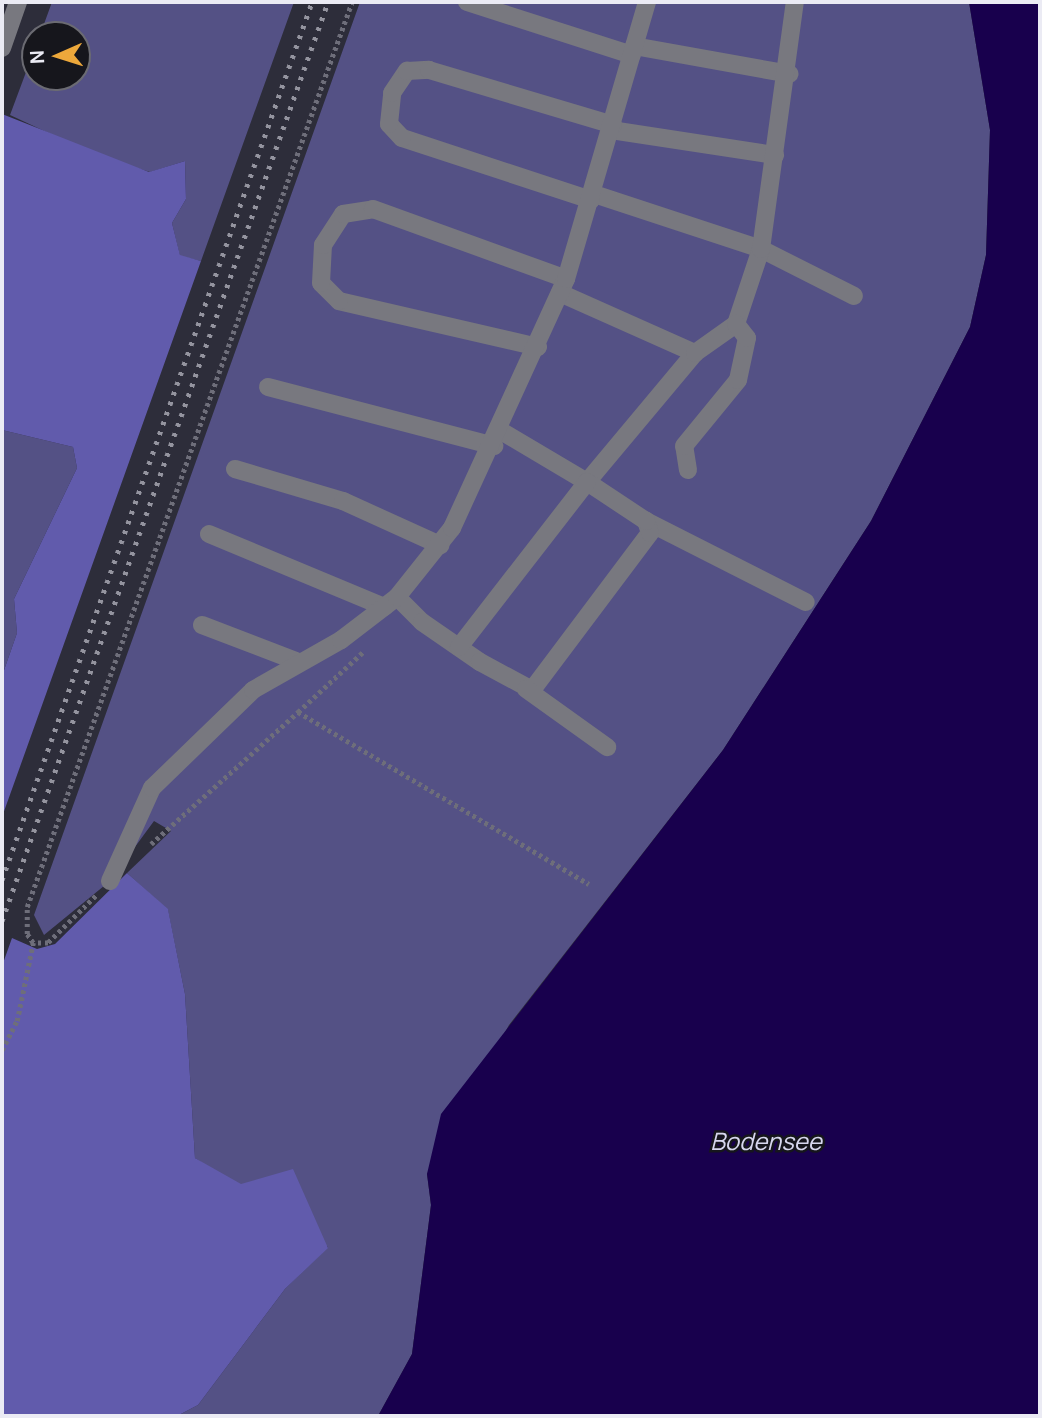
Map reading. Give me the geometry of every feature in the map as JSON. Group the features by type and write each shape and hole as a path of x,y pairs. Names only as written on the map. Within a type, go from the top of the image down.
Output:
{"lane":[{"path":"2,48 18,2"},
{"path":"467,2 633,51 789,74"},
{"path":"110,881 152,788 253,690 296,661 341,640 390,602 440,545 498,439 563,286 593,197 647,2"},
{"path":"459,647 587,482 695,353 736,324 761,249 789,74 795,2"},
{"path":"775,155 612,128 429,70 407,71 392,93 389,124 402,138 761,249 854,296"},
{"path":"538,347 339,301 321,283 323,245 343,214 373,209 563,286 695,353"},
{"path":"688,470 684,446 738,380 747,338 736,324"},
{"path":"268,387 498,439 587,482 646,521 806,602"},
{"path":"235,469 343,501 440,545"},
{"path":"526,689 543,681 650,533 646,521"},
{"path":"209,534 390,602 526,689 607,747"},
{"path":"202,625 296,661"}],"path":[{"path":"2,1050 17,1021 33,943 23,919 27,907 352,2"},
{"path":"139,855 298,712 589,884"},
{"path":"33,943 56,939 110,881"}],"shaded area":[{"path":"52,2 294,2 201,261 180,256 172,223 186,199 185,161 150,172 98,156 10,115 21,86 21,91 91,91 91,21 45,21"},
{"path":"360,2 969,2 990,130 986,255 970,327 871,521 723,750 509,1025 427,1174 431,1205 412,1354 378,1416 177,1416 198,1405 285,1289 328,1247 195,1158 185,994 168,910 127,873 171,831 154,821 110,881 44,935 34,915"},
{"path":"2,114 149,172 185,161 186,199 172,223 180,255 201,261 2,817 2,676 17,633 14,599 77,468 73,447 2,430"},
{"path":"2,430 73,447 77,468 14,599 17,633 2,676"},
{"path":"127,873 168,909 185,994 195,1158 241,1184 293,1169 328,1248 285,1289 198,1405 177,1416 2,1416 2,966 12,938 37,949 55,944"}],"water":[{"name":"Bodensee","path":"969,2 1040,2 1040,1416 378,1416 412,1354 431,1205 427,1174 441,1114 723,750 871,521 970,327 986,255 990,130"}],"railway":[{"path":"2,880 312,2"},
{"path":"2,921 328,2"}]}
